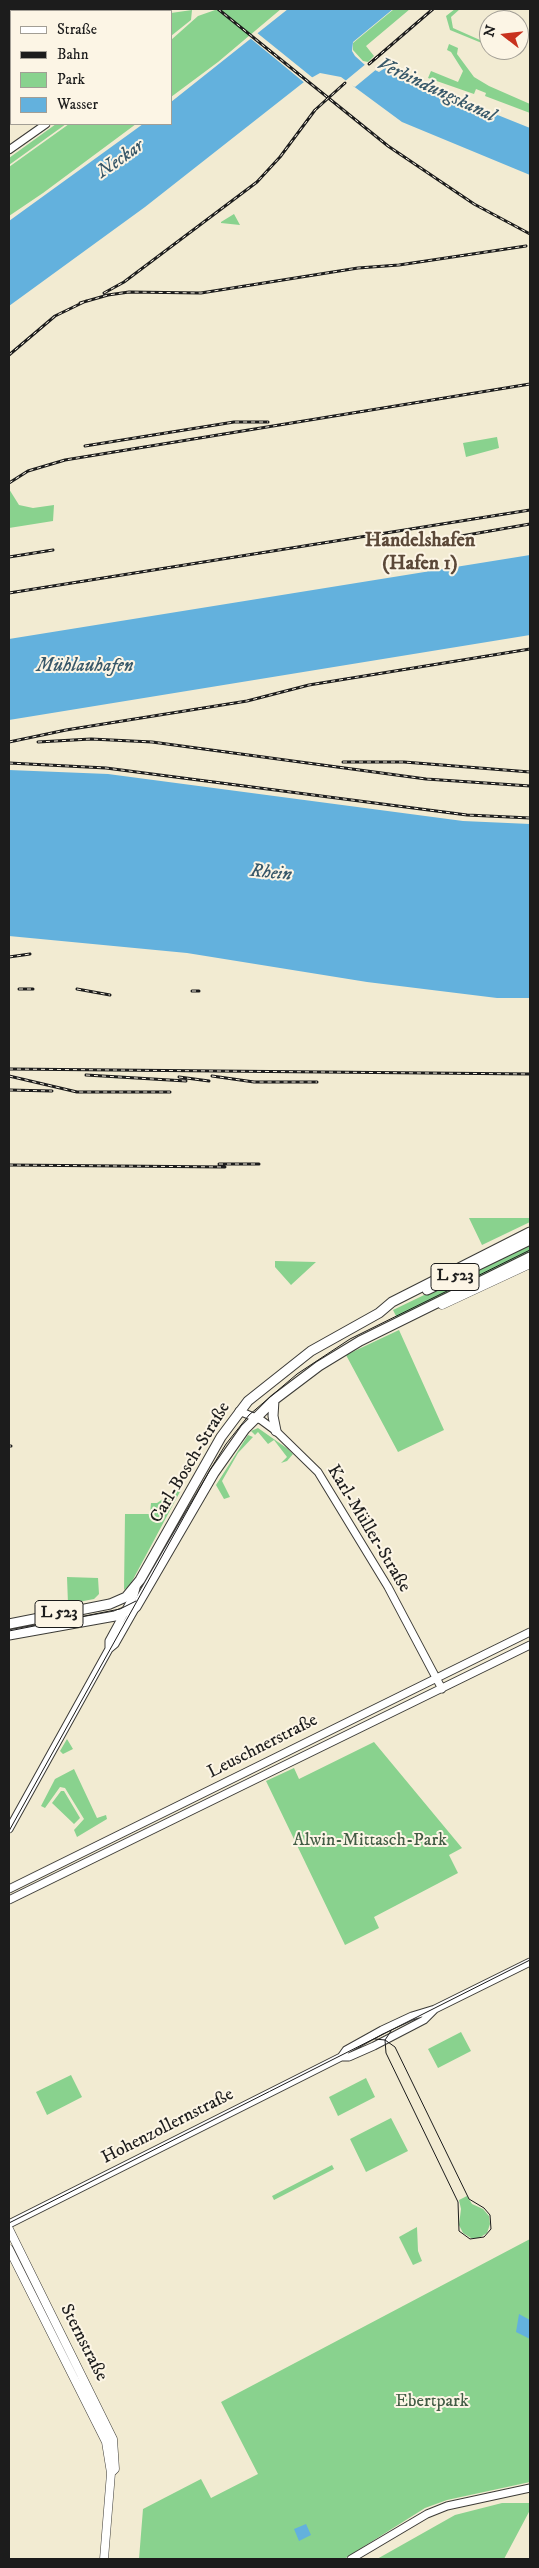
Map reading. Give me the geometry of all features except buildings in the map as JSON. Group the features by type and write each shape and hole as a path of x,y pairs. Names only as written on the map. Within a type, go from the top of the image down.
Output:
{"main road":[{"name":"Carl-Bosch-Straße","path":"136,1588 216,1445 239,1412 300,1358 342,1332 379,1313 392,1302 530,1232"},
{"name":"L 523","path":"379,1313 530,1240"},
{"name":"L 523","path":"425,1308 530,1257"},
{"name":"L 523","path":"425,1308 437,1307 530,1264"},
{"name":"Carl-Bosch-Straße","path":"136,1607 145,1595 206,1484 232,1446 256,1418 274,1400 303,1378 354,1344 425,1308"},
{"path":"300,1358 294,1370 303,1378"},
{"path":"274,1400 273,1416 276,1431"},
{"name":"L 523","path":"9,1624 110,1604 120,1600 136,1588"},
{"name":"L 523","path":"9,1635 124,1613 136,1607"},
{"name":"Sternstraße","path":"9,2229 90,2390 111,2446 115,2469 111,2474 104,2559"},
{"name":"Sternstraße","path":"9,2249 83,2396 111,2446"},
{"path":"31,2295 39,2290"},
{"path":"54,2339 62,2334"},
{"path":"83,2396 90,2390"}],"street":[{"path":"9,150 45,125"},
{"name":"Karl-Müller-Straße","path":"239,1412 256,1418 276,1431 301,1453 329,1489 388,1588 442,1689"},
{"name":"Carl-Bosch-Straße","path":"109,1649 109,1641 136,1588"},
{"name":"Carl-Bosch-Straße","path":"9,1829 109,1649 115,1644 136,1607"},
{"name":"Leuschnerstraße","path":"9,1888 530,1632"},
{"name":"Leuschnerstraße","path":"9,1900 530,1645"},
{"name":"Hohenzollernstraße","path":"9,2224 341,2057 349,2057 374,2046 424,2020 435,2009 530,1962"},
{"path":"351,2559 428,2514 447,2506 530,2488"}],"green space":[{"path":"218,9 281,9 218,62 172,96 172,39 198,16"},
{"path":"394,9 410,9 366,46 374,56 368,62 363,61 353,50 353,43"},
{"path":"455,9 460,9 451,17 453,28 479,40 479,42 450,30 446,16"},
{"path":"192,10 191,20 172,35 172,13"},
{"path":"449,44 458,48 457,54 474,77 489,86 530,104 530,113 485,96 486,93 476,89 474,94 428,78 431,71 458,82 463,71 451,52 447,50"},
{"path":"55,125 65,125 9,165 9,158"},
{"path":"68,125 135,125 9,216 9,167"},
{"path":"234,214 240,225 221,223 221,222"},
{"path":"497,437 499,448 466,457 463,443"},
{"path":"9,489 19,505 33,508 54,505 53,521 9,528"},
{"path":"469,1218 530,1218 530,1222 482,1245"},
{"path":"530,1244 530,1254 397,1318 393,1310"},
{"path":"275,1261 316,1262 291,1285 275,1267"},
{"path":"399,1330 444,1430 398,1452 346,1355"},
{"path":"258,1428 293,1454 287,1461 281,1463 287,1457 274,1440 268,1444 258,1432 255,1435 251,1431"},
{"path":"248,1435 253,1437 238,1453 222,1481 230,1497 224,1499 216,1485"},
{"path":"181,1487 130,1585 124,1590 125,1514 150,1514 151,1503 157,1503"},
{"path":"67,1577 98,1578 99,1594 94,1599 68,1604"},
{"path":"67,1739 73,1749 63,1754 60,1751"},
{"name":"Alwin-Mittasch-Park","path":"374,1742 462,1848 449,1855 458,1873 374,1917 379,1928 345,1945 266,1781 294,1768 299,1779"},
{"path":"74,1769 97,1818 106,1815 107,1819 77,1837 74,1830 84,1819 65,1788 60,1787 45,1808 41,1806 55,1779"},
{"path":"61,1791 64,1791 80,1818 74,1824 52,1803"},
{"path":"461,2032 471,2051 438,2068 428,2049"},
{"path":"71,2075 82,2097 47,2115 36,2092"},
{"path":"366,2078 375,2097 338,2116 329,2097"},
{"path":"391,2118 408,2151 366,2172 350,2139"},
{"path":"332,2165 334,2169 274,2200 272,2196"},
{"path":"467,2196 472,2204 483,2209 489,2216 490,2224 487,2233 479,2238 471,2238 463,2233 459,2225 461,2209 459,2200"},
{"path":"417,2227 418,2251 422,2261 413,2265 399,2237"},
{"name":"Ebertpark","path":"530,2239 530,2482 447,2500 425,2508 344,2559 139,2559 143,2509 201,2479 211,2498 258,2474 221,2402"},
{"path":"502,2503 530,2503 530,2510 504,2559 377,2559 455,2515"}],"water":[{"path":"288,9 393,9 353,42 352,51 355,56 365,65 379,72 385,68 411,83 413,81 530,128 530,175 402,122 341,77 320,73 304,82 145,207 9,306 9,221 142,125 172,125 172,101"},
{"name":"Mühlauhafen","path":"530,555 530,635 9,720 9,639"},
{"name":"Rhein","path":"9,770 108,774 463,821 530,824 530,998 497,998 367,982 187,953 9,936"},
{"path":"519,2314 530,2320 530,2339 516,2332"},
{"path":"306,2524 311,2535 299,2541 294,2529"}],"pier":[{"path":"256,32 313,78 306,84 250,38"},
{"path":"367,63 378,68 355,87 344,82"}],"tram line":[{"path":"9,1831 210,1470 226,1444 249,1415 297,1374 350,1339 530,1250"},
{"path":"9,1631 120,1609 136,1601"},
{"path":"9,2223 530,1960"},
{"path":"375,2039 385,2040 395,2047 469,2199 484,2208 490,2215 491,2229 484,2237 470,2239 459,2231 458,2202 386,2053 385,2040 391,2031"}],"railway":[{"path":"218,9 388,146 474,204 530,234"},
{"path":"369,64 433,9"},
{"path":"104,293 124,282 257,182 280,157 315,110 345,83"},
{"path":"80,303 108,295 129,292 201,293 358,268 399,265 526,246"},
{"path":"9,355 55,316 86,301"},
{"path":"9,483 28,471 65,460 530,384"},
{"path":"85,446 234,422 268,422"},
{"path":"9,593 530,510"},
{"path":"421,543 530,524"},
{"path":"9,557 53,550"},
{"path":"9,742 66,730 247,701 309,685 530,649"},
{"path":"38,742 91,739 152,742 426,779 530,786"},
{"path":"343,762 404,762 530,772"},
{"path":"9,763 106,768 467,815 530,818"},
{"path":"9,957 30,954"},
{"path":"19,989 33,989"},
{"path":"77,989 110,995"},
{"path":"192,991 199,991"},
{"path":"9,1069 530,1074"},
{"path":"86,1075 186,1081"},
{"path":"9,1076 77,1092 170,1092"},
{"path":"212,1076 254,1082 317,1082"},
{"path":"179,1077 209,1081"},
{"path":"9,1090 52,1091"},
{"path":"219,1164 259,1164"},
{"path":"9,1165 225,1167"}],"district":[{"name":"Handelshafen (Hafen 1)","path":"420,554"}],"water label":[{"name":"Verbindungskanal","path":"436,91"},
{"name":"Neckar","path":"121,160"}]}
